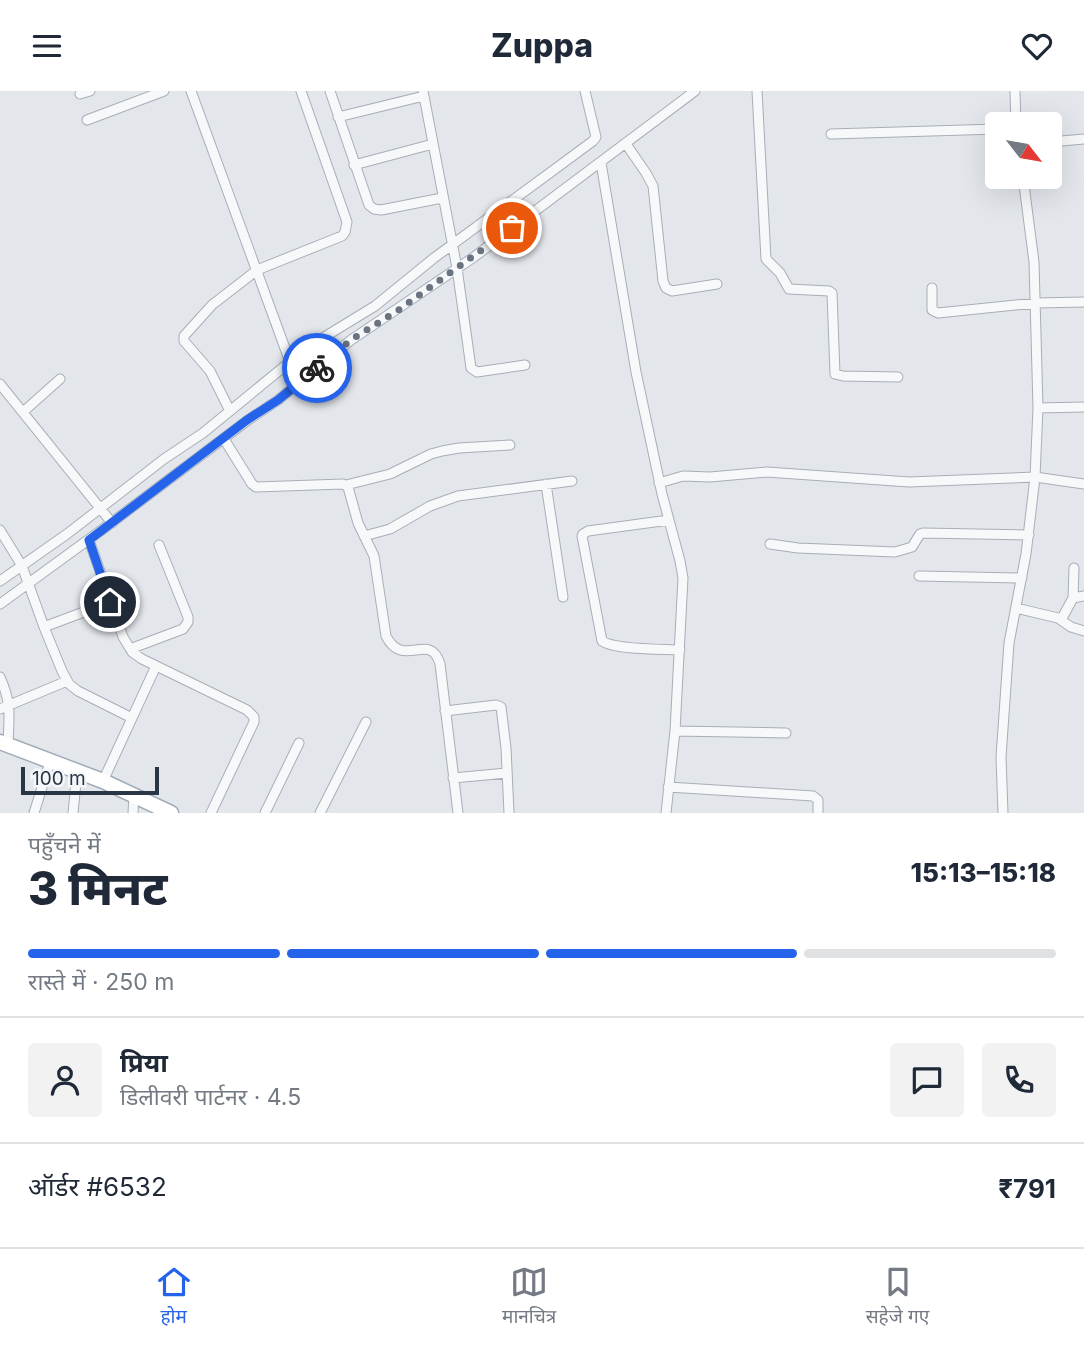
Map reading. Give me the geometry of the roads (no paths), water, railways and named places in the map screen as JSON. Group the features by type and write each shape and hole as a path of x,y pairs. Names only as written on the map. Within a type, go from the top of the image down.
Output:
{"main road":[{"path":"4,743 103,781 171,813"}],"street":[{"path":"80,95 90,91"},
{"path":"88,120 164,91"},
{"path":"191,91 294,371"},
{"path":"230,411 210,371 183,339 212,305 257,270 342,236 347,227 301,91"},
{"path":"330,91 366,200 374,209 381,210 442,198"},
{"path":"0,581 25,575 89,540 106,514 164,459 230,411 400,309 454,256 595,140 585,91"},
{"path":"0,604 67,534 106,514 224,439 278,400 294,371 327,334 454,256 474,257 626,144 681,95 695,91"},
{"path":"757,91 766,258 780,273 789,289 832,293 835,374 898,377"},
{"path":"1015,91 1016,112"},
{"path":"338,117 424,94 454,256 471,368 477,372 525,365"},
{"path":"831,134 985,129"},
{"path":"1062,141 1084,139"},
{"path":"354,165 433,144"},
{"path":"626,144 653,186 666,288 672,291 717,284"},
{"path":"601,163 636,372 659,483 683,578 675,731 666,813"},
{"path":"1003,813 1001,757 1009,643 1029,535 1038,408 1034,262 1025,189"},
{"path":"932,288 932,310 938,313 1036,303 1084,302"},
{"path":"23,412 60,379"},
{"path":"0,384 106,514"},
{"path":"1038,408 1084,407"},
{"path":"224,439 256,487 346,485 390,474 442,451 510,445"},
{"path":"659,483 688,475 710,477 767,472 909,482 1035,477 1084,484"},
{"path":"364,536 390,529 430,506 458,496 572,481"},
{"path":"546,484 563,597"},
{"path":"346,485 350,490 358,523 374,556 386,636 390,644 394,649 402,651 428,648 437,655 458,813"},
{"path":"669,520 588,531 582,536 602,641 607,645 680,650"},
{"path":"0,530 25,575 67,681 78,691 132,717"},
{"path":"770,544 797,548 895,552 912,547 923,533 1029,535"},
{"path":"89,540 122,637 130,649 142,659 247,710 254,717 211,813"},
{"path":"130,649 183,629 188,622 159,545"},
{"path":"1061,620 1073,598 1074,568"},
{"path":"919,576 1022,578"},
{"path":"1073,598 1084,596"},
{"path":"44,627 110,602"},
{"path":"1016,608 1061,620 1084,631"},
{"path":"103,781 156,666"},
{"path":"0,677 8,697 5,707 4,743"},
{"path":"5,707 67,681"},
{"path":"445,711 496,705 503,710 509,813"},
{"path":"320,813 366,722"},
{"path":"675,731 786,733"},
{"path":"265,813 299,743"},
{"path":"34,813 50,762"},
{"path":"73,813 77,772"},
{"path":"453,778 507,773"},
{"path":"668,787 813,796 818,800 818,813"},
{"path":"133,813 134,796"}]}
